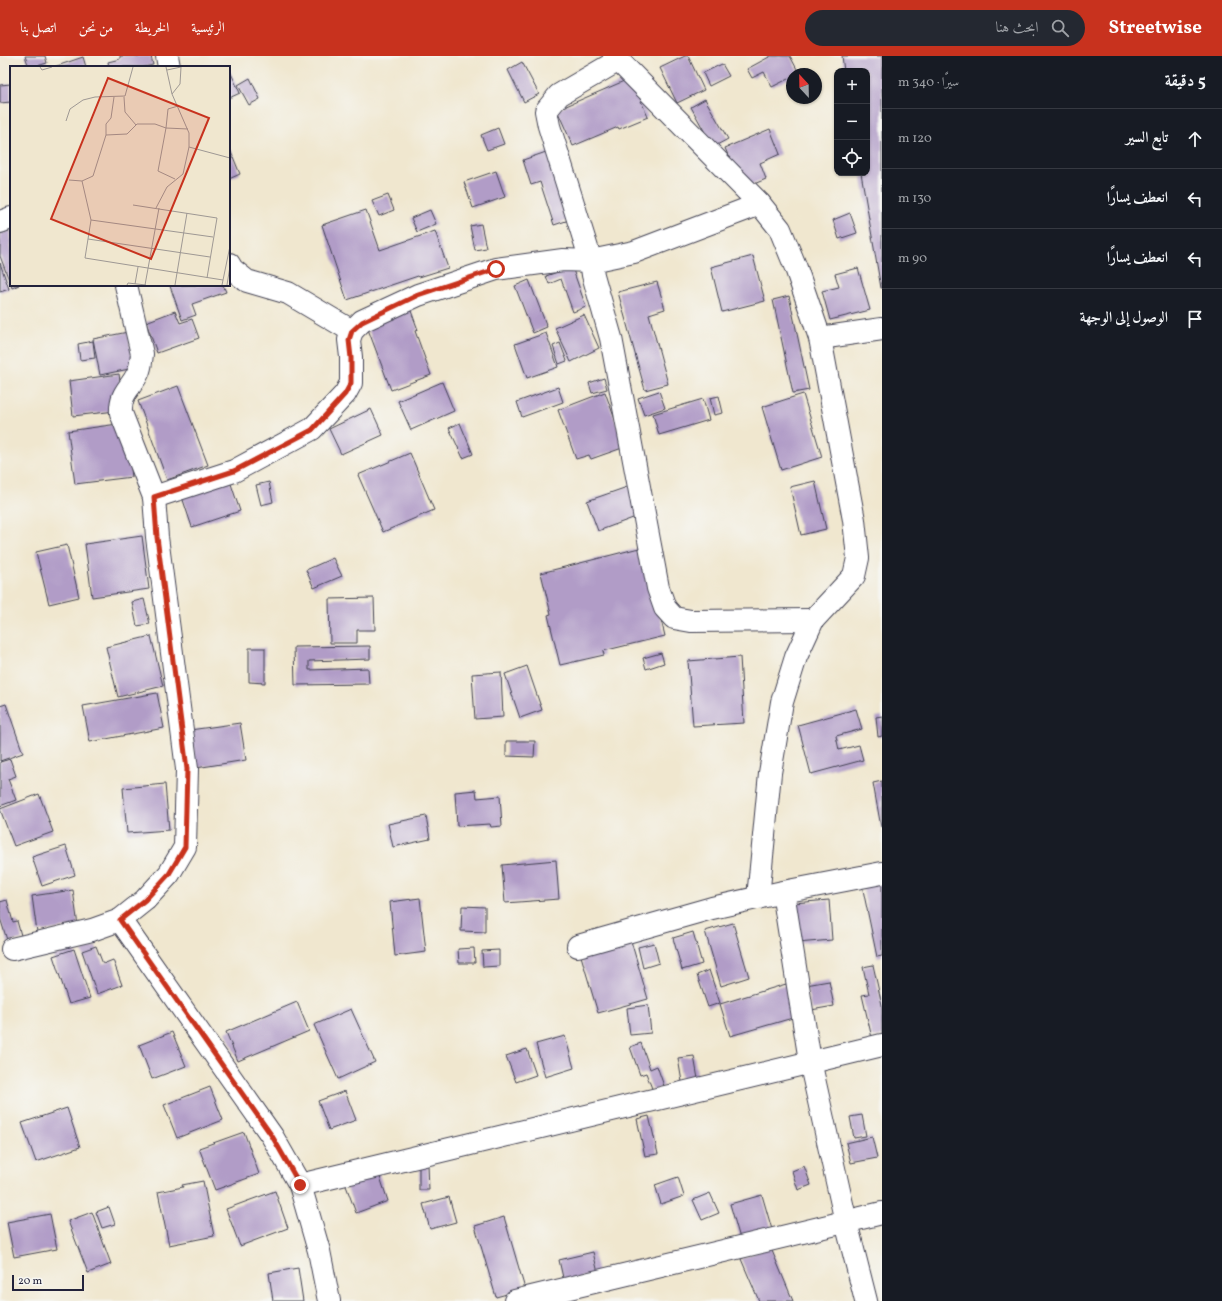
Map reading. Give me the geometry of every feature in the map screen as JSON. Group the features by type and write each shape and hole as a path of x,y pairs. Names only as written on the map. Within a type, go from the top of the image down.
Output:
{"street":[{"path":"167,56 169,66"},
{"path":"758,898 770,773 782,702 796,656 813,620 854,576 858,558 854,520 820,338 796,268 780,229 760,204 617,58 559,96 546,111 548,126 591,261 611,338 658,588 665,608 674,618 691,620 813,620"},
{"path":"154,497 234,471 312,430 345,394 351,383 349,340 352,331 362,322 418,295 496,269 563,260 591,261 634,252 760,204"},
{"path":"0,222 10,218"},
{"path":"230,266 247,281 288,293 352,331"},
{"path":"12,949 92,930 120,920 145,900 169,874 185,847 187,769 158,545 154,497 121,413 120,404 123,394 137,374 141,364 142,354 126,286"},
{"path":"820,338 882,329"},
{"path":"578,946 712,908 783,892 882,873"},
{"path":"783,892 810,1062 846,1222 866,1301"},
{"path":"120,920 272,1136 300,1185 318,1252 329,1301"},
{"path":"300,1185 882,1045"},
{"path":"515,1301 882,1213"}],"building":[{"path":"25,56 45,56 47,63 37,66 29,66"},
{"path":"120,56 151,56 153,65 109,66 108,62 120,59"},
{"path":"688,56 704,90 677,103 660,68"},
{"path":"771,56 790,56 796,68 786,68 786,80 772,87 764,72 752,78 747,69"},
{"path":"842,56 882,56 882,288 862,176 870,176 870,68 844,68"},
{"path":"83,57 86,66 57,66"},
{"path":"522,62 539,94 524,102 508,70"},
{"path":"722,64 729,76 709,86 703,73"},
{"path":"230,71 240,93 230,98"},
{"path":"250,78 260,99 249,105 238,85"},
{"path":"631,78 648,117 619,129 618,127 573,146 557,110"},
{"path":"10,84 10,102 0,103 0,85"},
{"path":"705,99 728,139 713,147 691,107"},
{"path":"498,128 504,144 487,150 481,135"},
{"path":"770,129 780,154 760,163 766,179 742,189 725,148"},
{"path":"230,149 240,174 230,179"},
{"path":"549,151 572,219 554,225 540,182 531,185 523,160"},
{"path":"496,171 505,197 473,208 464,182"},
{"path":"388,195 394,210 379,216 372,201"},
{"path":"366,210 380,250 435,231 448,268 419,277 418,276 347,300 322,225"},
{"path":"430,210 436,224 417,232 411,218"},
{"path":"850,213 857,233 839,239 833,220"},
{"path":"481,224 486,248 475,250 470,226"},
{"path":"10,230 10,283 0,256 0,234"},
{"path":"753,256 765,301 722,312 711,267"},
{"path":"0,263 9,289 0,292"},
{"path":"572,267 586,307 573,312 561,279 549,284 546,276"},
{"path":"858,268 870,310 830,320 822,291 839,287 835,274"},
{"path":"529,280 547,327 533,333 515,286"},
{"path":"657,282 665,309 649,314 668,384 645,390 618,292"},
{"path":"170,286 223,286 226,292 192,304 196,315 182,320"},
{"path":"789,296 809,390 793,393 773,300"},
{"path":"407,300 418,330 415,331 431,375 391,390 363,316"},
{"path":"175,311 180,323 192,319 199,338 157,353 146,322"},
{"path":"584,315 599,348 571,362 555,328"},
{"path":"128,332 134,368 100,375 93,339"},
{"path":"546,333 558,367 527,378 515,344"},
{"path":"93,341 95,358 80,360 78,344"},
{"path":"560,343 567,361 559,364 553,346"},
{"path":"119,374 124,410 73,416 69,381"},
{"path":"604,378 607,389 592,393 589,383"},
{"path":"442,382 454,411 411,430 398,401"},
{"path":"178,386 208,465 167,480 138,401"},
{"path":"558,387 563,402 522,417 517,402"},
{"path":"659,391 665,408 644,415 638,398"},
{"path":"605,392 625,447 591,459 589,455 576,459 558,410"},
{"path":"803,394 822,457 781,470 762,407"},
{"path":"719,396 723,413 714,415 710,398"},
{"path":"703,399 709,420 659,435 653,414"},
{"path":"371,409 383,435 341,454 329,429"},
{"path":"125,423 132,477 75,484 68,431"},
{"path":"460,423 473,454 463,458 449,428"},
{"path":"410,453 434,510 383,532 358,475"},
{"path":"229,478 240,511 192,527 181,494"},
{"path":"815,481 826,529 801,535 790,487"},
{"path":"269,482 273,502 261,505 256,485"},
{"path":"630,486 641,515 598,531 587,501"},
{"path":"142,536 149,589 92,597 85,544"},
{"path":"67,545 79,597 49,604 36,552"},
{"path":"643,547 665,636 603,651 604,655 560,665 548,615 551,614 541,573"},
{"path":"333,558 342,576 314,588 306,570"},
{"path":"374,598 375,630 357,630 357,643 330,643 329,599"},
{"path":"144,599 150,624 137,626 132,602"},
{"path":"151,636 163,686 118,697 106,647"},
{"path":"370,646 370,659 309,661 309,670 368,668 369,684 295,685 294,647"},
{"path":"249,648 265,648 265,683 249,682"},
{"path":"661,653 664,663 646,669 643,658"},
{"path":"740,657 744,723 693,726 688,661"},
{"path":"527,666 542,710 520,718 505,674"},
{"path":"501,672 503,717 475,719 472,674"},
{"path":"157,693 164,728 90,742 83,706"},
{"path":"6,704 23,753 0,761 0,706"},
{"path":"856,709 862,729 836,736 839,750 859,745 863,760 811,774 798,725"},
{"path":"882,716 882,736 878,737 876,717"},
{"path":"240,723 246,760 196,768 190,730"},
{"path":"506,741 535,741 534,757 506,756"},
{"path":"10,759 16,776 8,779 16,800 0,806 0,762"},
{"path":"882,781 882,827 881,827 873,783"},
{"path":"165,784 169,830 127,833 123,788"},
{"path":"476,790 477,798 500,796 502,826 491,827 490,824 457,826 455,792"},
{"path":"39,794 53,832 14,846 0,809"},
{"path":"426,816 430,839 393,847 388,824"},
{"path":"66,846 75,875 42,886 32,857"},
{"path":"556,860 559,899 505,903 502,865"},
{"path":"882,881 882,956 877,957 862,885"},
{"path":"73,890 78,926 37,932 32,896"},
{"path":"420,898 426,952 395,956 390,902"},
{"path":"7,900 13,922 17,921 22,939 8,943 0,918 0,902"},
{"path":"829,900 832,940 797,943 794,903"},
{"path":"462,906 485,907 485,932 461,931"},
{"path":"733,923 749,977 721,986 705,931"},
{"path":"693,932 702,964 682,970 673,938"},
{"path":"631,941 648,999 598,1013 581,956"},
{"path":"654,943 659,963 643,968 638,947"},
{"path":"96,946 103,964 113,960 122,985 97,994 82,951"},
{"path":"474,948 475,963 459,963 458,949"},
{"path":"74,949 90,998 69,1004 53,956"},
{"path":"499,950 499,966 483,967 482,951"},
{"path":"873,965 882,1005 882,1036 872,1038 862,995 869,994 863,967"},
{"path":"709,970 720,1003 708,1007 697,975"},
{"path":"829,981 834,1006 811,1010 806,985"},
{"path":"786,984 796,1017 730,1036 720,1004"},
{"path":"297,1002 309,1031 238,1061 226,1032"},
{"path":"648,1005 651,1033 630,1035 627,1008"},
{"path":"351,1009 375,1062 338,1079 314,1025"},
{"path":"172,1032 186,1066 152,1079 139,1045"},
{"path":"565,1036 574,1068 545,1077 536,1044"},
{"path":"641,1043 650,1069 657,1066 664,1086 653,1091 646,1073 640,1075 630,1047"},
{"path":"527,1049 536,1075 516,1082 506,1056"},
{"path":"694,1056 698,1079 682,1082 678,1058"},
{"path":"210,1087 223,1120 177,1138 164,1105"},
{"path":"345,1091 356,1120 329,1130 318,1101"},
{"path":"67,1108 80,1147 36,1162 22,1123"},
{"path":"862,1115 866,1136 854,1138 850,1117"},
{"path":"649,1116 658,1154 645,1156 637,1119"},
{"path":"244,1132 259,1174 215,1190 199,1148"},
{"path":"872,1137 877,1158 851,1163 846,1143"},
{"path":"428,1165 429,1190 419,1190 419,1166"},
{"path":"804,1166 811,1185 798,1190 792,1171"},
{"path":"378,1171 388,1201 356,1213 345,1183"},
{"path":"678,1177 684,1196 661,1204 655,1185"},
{"path":"203,1181 214,1236 169,1245 158,1192"},
{"path":"275,1191 288,1228 240,1246 226,1209"},
{"path":"710,1193 719,1213 702,1220 693,1200"},
{"path":"762,1195 773,1233 741,1242 730,1204"},
{"path":"449,1197 456,1222 430,1229 423,1204"},
{"path":"109,1207 115,1224 102,1228 96,1212"},
{"path":"92,1212 111,1264 88,1273 68,1221"},
{"path":"50,1214 57,1249 14,1257 7,1222"},
{"path":"504,1217 525,1289 496,1297 475,1226"},
{"path":"770,1246 793,1301 759,1301 741,1259"},
{"path":"593,1252 598,1273 564,1282 559,1260"},
{"path":"298,1268 303,1301 273,1301 269,1273"}],"route":[{"path":"300,1185 272,1136 239,1087 120,920 145,900 169,874 185,847 187,769 157,537 154,497 234,471 312,430 345,394 351,383 349,340 352,331 362,322 418,295 496,269"}]}
